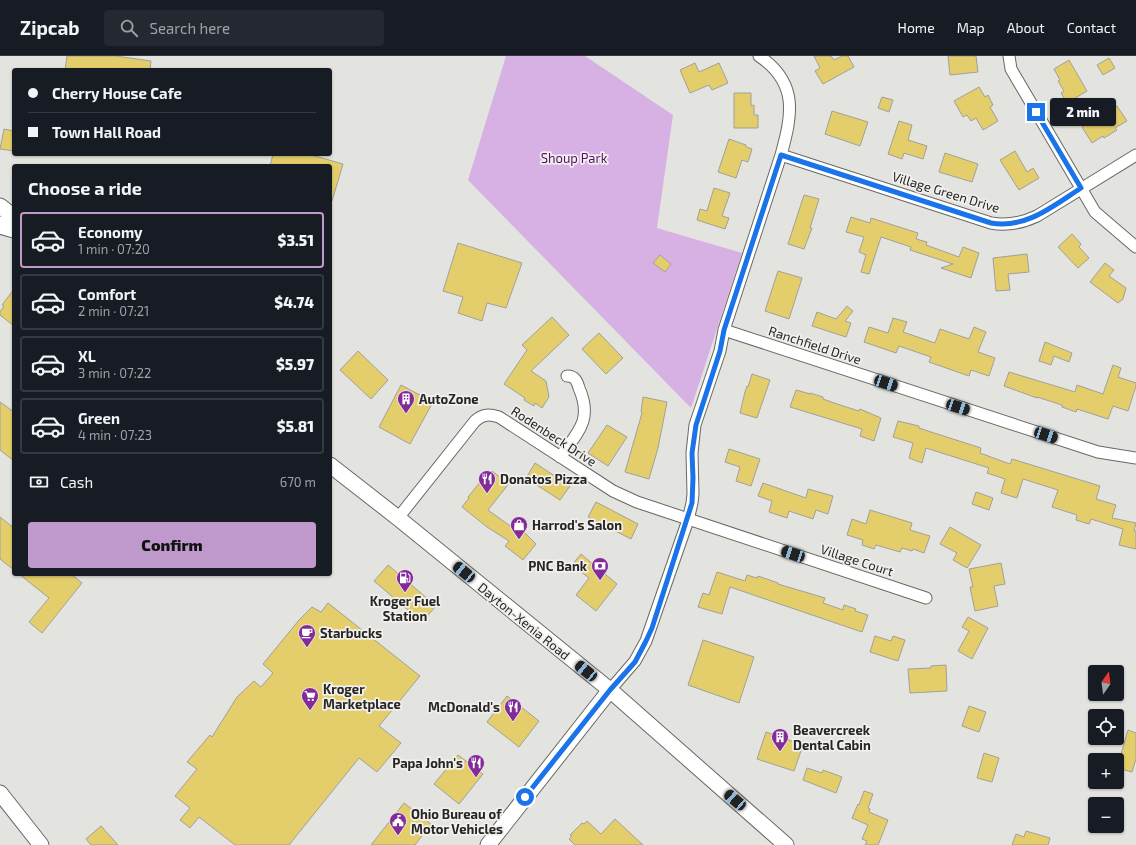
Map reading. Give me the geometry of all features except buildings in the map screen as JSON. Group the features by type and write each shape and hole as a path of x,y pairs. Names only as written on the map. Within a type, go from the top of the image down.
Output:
{"main road":[{"path":"0,206 12,215"},
{"path":"0,225 12,228"},
{"name":"Dayton-Xenia Road","path":"332,466 610,690 786,845"},
{"path":"488,845 610,690"},
{"path":"0,793 41,845"}],"street":[{"path":"610,690 635,662 646,641 688,520 693,494 692,453 696,425 720,351 724,330 781,155 790,120 790,102 784,82 776,71 760,56"},
{"path":"1009,56 1011,69 1095,212 1136,247"},
{"name":"Village Green Drive","path":"781,155 998,224 1014,224 1030,219 1136,155"},
{"name":"Ranchfield Drive","path":"724,330 1103,453 1136,458"},
{"path":"560,457 580,429 585,413 583,395 576,380 573,377 567,376"},
{"name":"Rodenbeck Drive","path":"398,518 475,421 483,416 491,414 499,417 613,491 637,502 688,520"},
{"name":"Village Court","path":"688,520 926,598"}],"green space":[{"name":"Shoup Park","path":"506,56 585,56 673,115 657,228 742,253 691,408 468,180"}],"place":[{"name":"AutoZone","path":"406,414"},
{"name":"Donatos Pizza","path":"487,494"},
{"name":"Harrod's Salon","path":"519,540"},
{"name":"PNC Bank","path":"600,581"},
{"name":"Kroger Fuel Station","path":"405,593"},
{"name":"Starbucks","path":"307,648"},
{"name":"Kroger Marketplace","path":"310,711"},
{"name":"McDonald's","path":"513,722"},
{"name":"Beavercreek Dental Cabin","path":"780,752"},
{"name":"Papa John's","path":"476,778"},
{"name":"Ohio Bureau of Motor Vehicles","path":"398,836"}],"route":[{"path":"525,797 610,690 635,662 652,628 688,520 692,503 692,443 696,425 720,351 724,330 781,155 991,223 1014,224 1037,216 1081,188 1036,112"}]}
